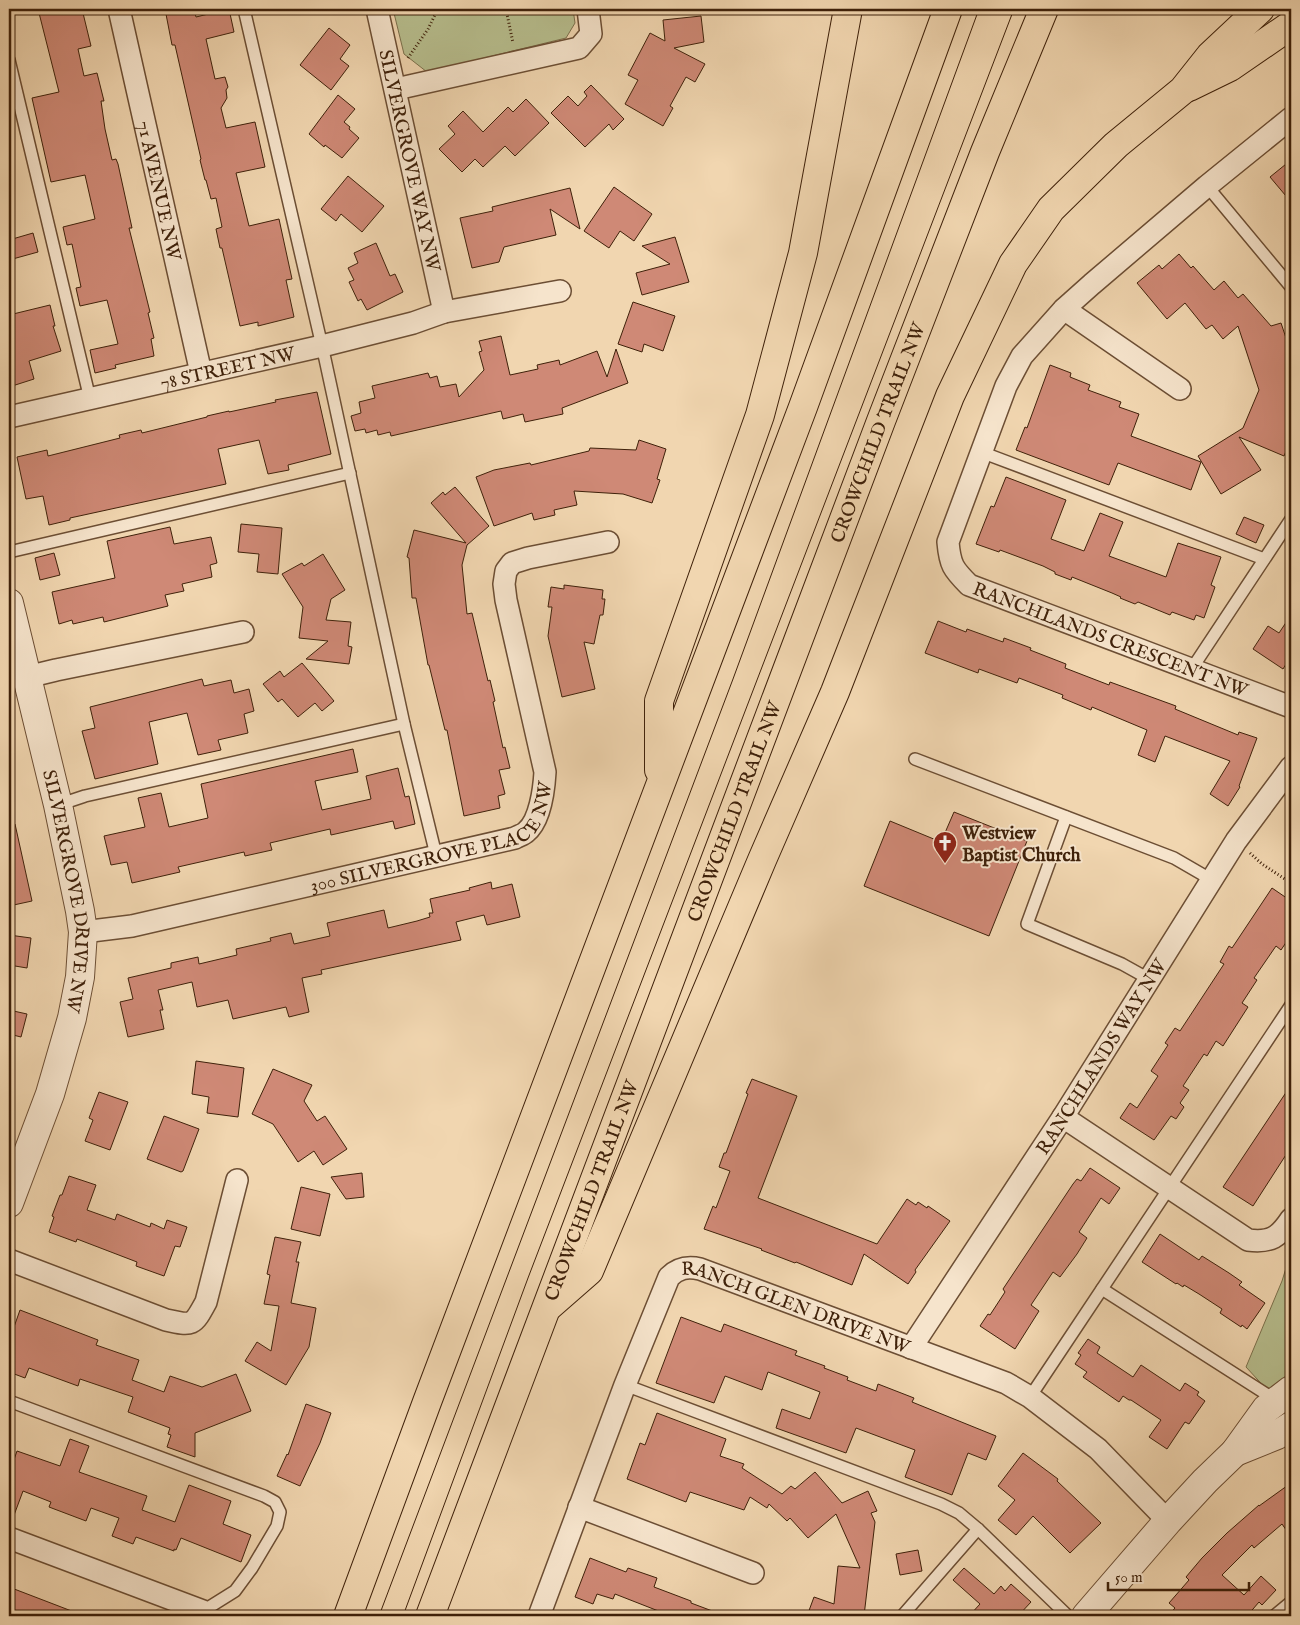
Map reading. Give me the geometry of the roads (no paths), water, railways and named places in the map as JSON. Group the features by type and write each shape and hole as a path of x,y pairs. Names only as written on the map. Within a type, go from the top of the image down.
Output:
{"highway":[{"path":"660,788 659,700 760,415 803,252 848,9"},
{"path":"348,1616 434,1383 799,417 948,9"},
{"name":"CROWCHILD TRAIL NW","path":"430,1616 881,421 985,152 1044,9"},
{"path":"546,1308 589,1271 835,692 950,396 1013,264 1051,209 1116,145 1183,90 1210,56 1260,9"},
{"path":"1183,90 1230,67 1291,25"}],"street":[{"name":"71 AVENUE NW","path":"119,9 201,373"},
{"name":"SILVERGROVE WAY NW","path":"377,9 444,312"},
{"path":"396,89 578,48 591,34 588,9"},
{"name":"RANCHLANDS CRESCENT NW","path":"1291,118 1207,186 1092,284 1064,309 1022,356 1006,386 948,542 949,559 957,572 969,585 1291,707"},
{"name":"78 STREET NW","path":"9,417 322,346 413,323 444,312 560,291"},
{"path":"1064,309 1180,389"},
{"name":"300 SILVERGROVE PLACE NW","path":"83,932 132,926 515,838 525,833 535,820 544,787 545,772 506,600 504,584 506,571 512,563 528,558 608,542"},
{"name":"SILVERGROVE DRIVE NW","path":"9,603 58,805 83,932 80,977 72,1018 50,1094 9,1203"},
{"path":"27,677 243,632"},
{"name":"RANCHLANDS WAY NW","path":"911,1348 1063,1118 1236,841 1291,767"},
{"path":"1063,1118 1248,1240 1272,1239 1281,1234 1291,1219"},
{"path":"9,1260 166,1320 190,1324 196,1320 206,1302 236,1180"},
{"name":"RANCH GLEN DRIVE NW","path":"539,1616 625,1386 669,1277 678,1270 685,1268 700,1269 1006,1383 1030,1397 1098,1450 1168,1521"},
{"path":"1086,1616 1168,1521 1235,1452 1266,1409 1284,1396"},
{"path":"1235,1452 1277,1435 1291,1426"},
{"path":"579,1507 753,1573"},
{"path":"9,1538 204,1613"}],"lane":[{"path":"244,9 322,346 404,724 436,855"},
{"path":"9,60 90,399"},
{"path":"1207,186 1291,287"},
{"path":"981,452 1264,559"},
{"path":"9,552 350,473"},
{"path":"1191,670 1291,519"},
{"path":"58,805 85,796 404,724"},
{"path":"914,760 1174,858 1212,880"},
{"path":"1066,817 1027,924 1122,964 1149,979"},
{"path":"1030,1397 1291,1004"},
{"path":"1102,1289 1284,1396"},
{"path":"625,1386 941,1504 959,1513 1068,1616"},
{"path":"9,1401 264,1496 274,1502 280,1512 277,1526 252,1568 233,1594 204,1613"},
{"path":"902,1616 978,1529"},
{"path":"1274,1616 1291,1602"}],"tram line":[{"path":"379,1616 733,679 979,9"},
{"path":"403,1616 528,1278 1014,9"}],"place":[{"name":"Westview Baptist Church","path":"945,864"}]}
